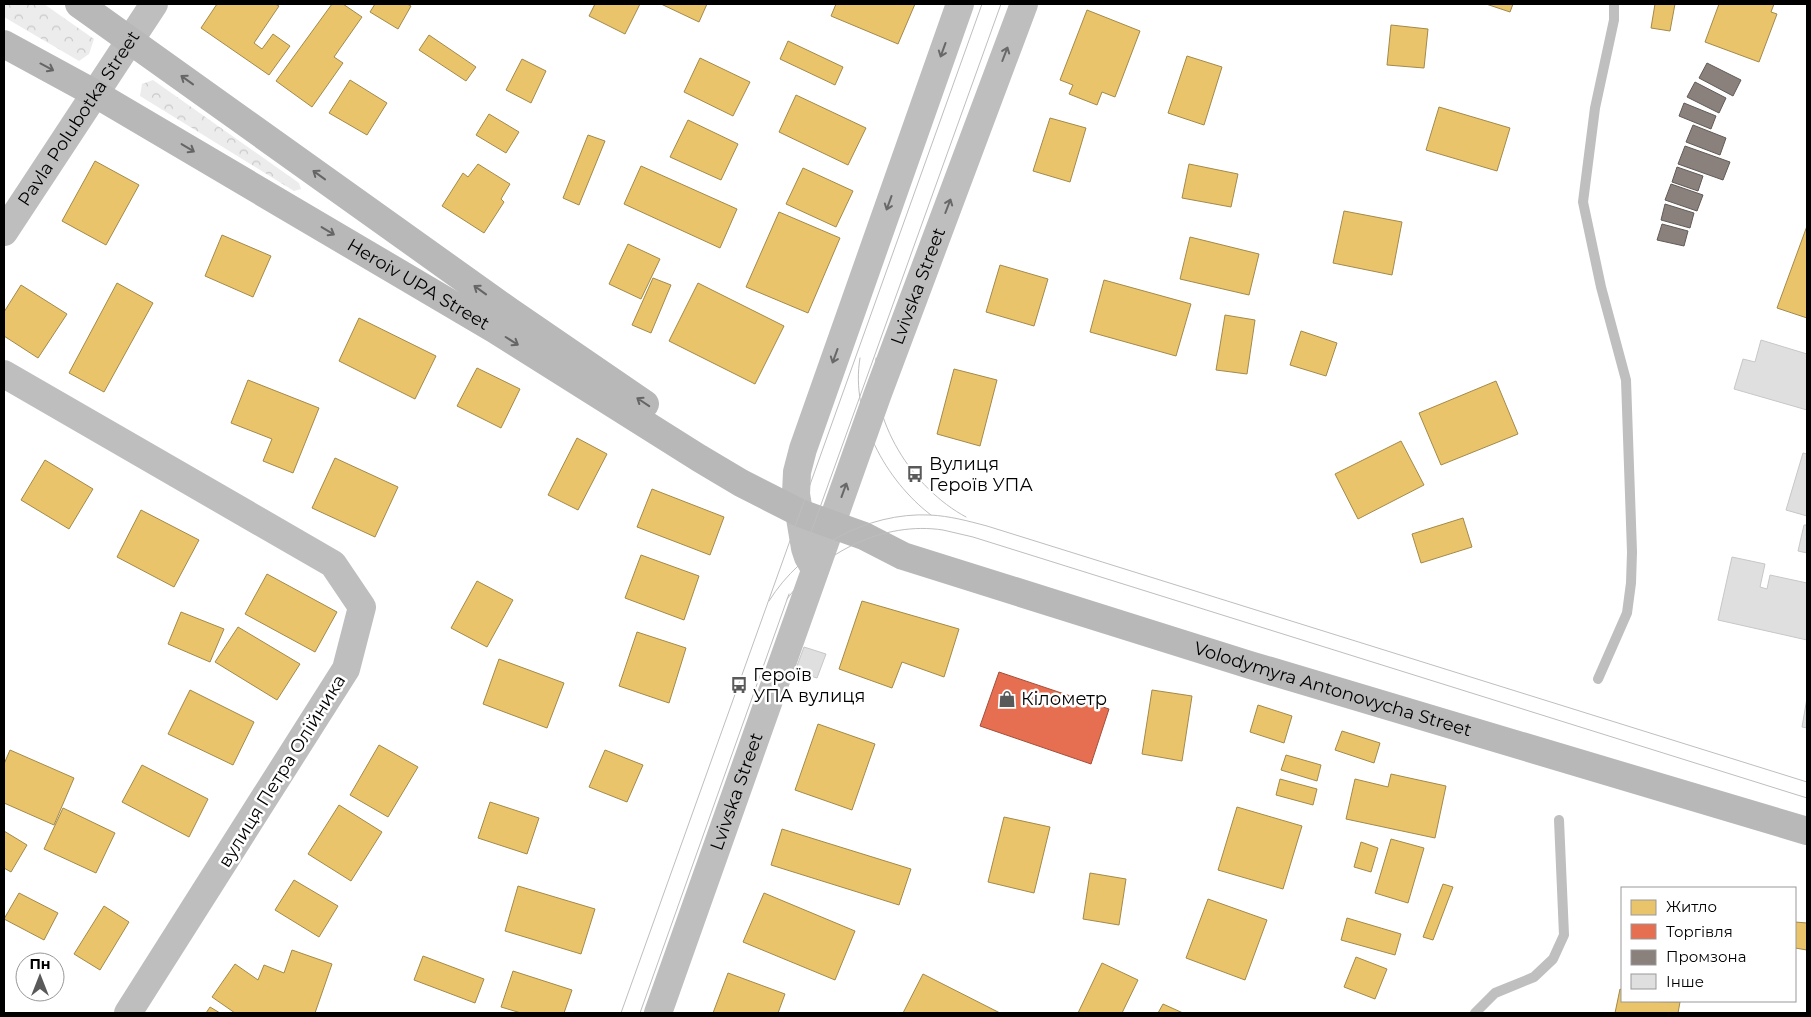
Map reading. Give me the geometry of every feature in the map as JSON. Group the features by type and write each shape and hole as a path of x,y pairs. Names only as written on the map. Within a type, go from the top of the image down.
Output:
{"street":[{"name":"Heroiv UPA Street","path":"79,4 518,317 706,445 798,503 833,520"},
{"name":"Pavla Polubotka Street","path":"4,232 154,4"},
{"path":"815,569 805,548 798,503 797,472 815,412 960,4"},
{"name":"Lvivska Street","path":"658,1013 877,396 1024,4"},
{"name":"Heroiv UPA Street","path":"4,44 94,93 494,329 741,483 798,503"},
{"name":"вулиця Петра Олійника","path":"4,374 332,564 362,607 346,669 128,1013"},
{"name":"Volodymyra Antonovycha Street","path":"833,520 857,528 864,536 904,556 1250,665 1807,831"}],"green space":[{"path":"4,4 44,4 94,39 89,54 79,61 4,17"},
{"path":"153,80 299,183 301,189 294,191 140,96 142,84"}],"building: Житло":[{"path":"217,4 275,4 279,6 254,43 262,49 273,34 290,46 269,75 201,28"},
{"path":"332,4 343,4 362,17 334,57 343,63 312,107 276,81"},
{"path":"375,4 407,4 411,6 398,29 370,12"},
{"path":"595,4 640,4 625,34 589,16"},
{"path":"661,4 707,4 699,22"},
{"path":"836,4 915,4 898,44 831,16"},
{"path":"1486,4 1513,4 1510,12"},
{"path":"1655,4 1675,4 1670,31 1651,28"},
{"path":"1719,4 1774,4 1771,12 1777,14 1759,62 1705,42"},
{"path":"1087,10 1140,31 1115,97 1102,92 1097,105 1069,94 1073,85 1060,80"},
{"path":"1391,25 1428,29 1424,68 1387,65"},
{"path":"429,35 476,67 466,81 419,50"},
{"path":"788,41 843,67 835,85 780,59"},
{"path":"1187,56 1222,67 1204,125 1168,113"},
{"path":"700,58 750,82 733,116 684,92"},
{"path":"522,59 546,71 531,103 506,90"},
{"path":"350,80 387,103 367,135 329,113"},
{"path":"796,95 866,128 848,165 779,132"},
{"path":"1439,107 1510,128 1497,171 1426,150"},
{"path":"489,114 519,132 506,153 476,135"},
{"path":"1050,118 1086,128 1070,182 1033,171"},
{"path":"688,120 738,144 721,180 670,157"},
{"path":"588,135 605,141 579,205 563,198"},
{"path":"95,161 139,185 106,245 62,221"},
{"path":"478,164 510,184 501,199 504,202 484,233 442,206 463,173 468,177"},
{"path":"1189,164 1238,174 1231,207 1182,198"},
{"path":"641,166 737,209 720,248 624,204"},
{"path":"803,168 853,191 836,227 786,204"},
{"path":"1344,211 1402,222 1392,275 1333,263"},
{"path":"779,212 840,238 808,313 746,287"},
{"path":"1807,226 1807,318 1777,308"},
{"path":"222,235 271,256 253,297 205,276"},
{"path":"1190,237 1259,254 1249,295 1180,279"},
{"path":"628,244 660,259 641,299 609,284"},
{"path":"1000,265 1048,279 1034,326 986,312"},
{"path":"653,278 671,285 651,333 632,325"},
{"path":"1104,280 1191,304 1176,356 1090,332"},
{"path":"117,283 153,303 104,392 69,373"},
{"path":"698,283 784,326 755,384 669,341"},
{"path":"21,285 67,314 38,358 4,336 4,312"},
{"path":"1225,315 1255,320 1247,374 1216,370"},
{"path":"359,318 436,356 415,399 339,361"},
{"path":"1301,331 1337,343 1326,376 1290,365"},
{"path":"477,368 520,389 501,428 457,406"},
{"path":"954,369 997,380 980,446 937,434"},
{"path":"248,380 319,408 293,473 263,461 272,439 231,423"},
{"path":"1496,381 1518,434 1441,465 1419,413"},
{"path":"577,438 607,454 578,510 548,495"},
{"path":"1401,441 1424,485 1358,519 1335,474"},
{"path":"335,458 398,487 375,537 312,508"},
{"path":"45,460 93,489 69,529 21,500"},
{"path":"652,489 724,517 710,555 637,527"},
{"path":"141,510 199,540 174,587 117,557"},
{"path":"1463,518 1472,547 1421,563 1412,534"},
{"path":"641,555 699,576 684,620 625,598"},
{"path":"267,574 337,612 315,652 245,614"},
{"path":"477,581 513,600 487,647 451,628"},
{"path":"862,601 959,629 944,677 902,662 892,688 839,669"},
{"path":"181,612 224,629 210,662 168,644"},
{"path":"238,627 300,664 277,700 215,662"},
{"path":"637,632 686,648 669,703 619,686"},
{"path":"499,659 564,683 547,728 483,704"},
{"path":"190,690 254,722 233,765 168,734"},
{"path":"1152,690 1192,696 1182,761 1142,754"},
{"path":"1258,705 1292,716 1284,743 1250,732"},
{"path":"818,724 875,744 852,810 795,790"},
{"path":"1342,731 1380,743 1374,763 1335,750"},
{"path":"379,745 418,767 388,817 350,795"},
{"path":"10,750 74,778 54,825 4,803 4,764"},
{"path":"605,750 643,765 627,802 589,787"},
{"path":"1286,755 1321,765 1317,781 1281,770"},
{"path":"142,765 208,799 189,837 122,802"},
{"path":"1391,774 1446,786 1435,838 1346,819 1355,779 1388,787"},
{"path":"1280,779 1317,789 1313,805 1276,795"},
{"path":"490,802 539,818 527,854 478,838"},
{"path":"339,805 382,832 351,881 308,854"},
{"path":"1237,807 1302,826 1283,889 1218,870"},
{"path":"63,808 115,833 96,873 44,849"},
{"path":"1004,817 1050,827 1034,893 988,882"},
{"path":"782,829 911,869 899,905 771,865"},
{"path":"4,831 27,845 11,872 4,868"},
{"path":"1391,839 1424,848 1408,903 1375,893"},
{"path":"1361,842 1378,848 1371,872 1354,867"},
{"path":"1090,873 1126,879 1119,925 1083,919"},
{"path":"294,880 338,906 319,937 275,910"},
{"path":"1443,884 1453,887 1433,940 1423,937"},
{"path":"518,886 595,909 581,954 505,931"},
{"path":"19,893 58,913 44,940 4,919"},
{"path":"764,893 855,931 835,980 743,942"},
{"path":"1208,899 1267,920 1245,980 1186,958"},
{"path":"104,906 129,922 100,970 74,954"},
{"path":"1347,918 1401,934 1395,955 1341,940"},
{"path":"1796,922 1807,923 1807,950 1796,948"},
{"path":"292,950 332,964 315,1013 235,1013 212,997 235,964 258,980 264,965 284,973"},
{"path":"423,956 484,979 475,1003 414,980"},
{"path":"1356,957 1387,969 1375,999 1344,987"},
{"path":"1102,963 1138,980 1122,1013 1078,1013"},
{"path":"513,971 572,990 564,1013 521,1013 501,1007"},
{"path":"728,973 785,994 778,1013 713,1013"},
{"path":"923,974 1000,1013 903,1013"},
{"path":"1620,989 1621,1002 1680,1002 1678,1013 1615,1013"},
{"path":"1163,1004 1183,1013 1158,1013"},
{"path":"210,1007 220,1013 206,1013"}],"building: Торгівля":[{"path":"999,672 1109,709 1091,764 980,726"}],"building: Промзона":[{"path":"1707,63 1741,80 1733,96 1699,78"},
{"path":"1695,82 1726,98 1719,113 1687,97"},
{"path":"1684,103 1716,116 1711,129 1679,116"},
{"path":"1693,125 1726,138 1720,155 1686,142"},
{"path":"1685,146 1730,162 1723,180 1678,164"},
{"path":"1677,167 1703,176 1698,191 1672,182"},
{"path":"1671,184 1703,195 1697,211 1665,200"},
{"path":"1665,204 1694,213 1690,228 1661,220"},
{"path":"1662,224 1688,231 1684,246 1657,240"}],"building: Інше":[{"path":"1761,340 1807,354 1807,410 1734,389 1743,359 1755,362"},
{"path":"1803,453 1807,454 1807,516 1786,510"},
{"path":"1804,525 1807,525 1807,553 1798,551"},
{"path":"1732,557 1765,564 1760,587 1767,589 1770,575 1807,583 1807,640 1718,620"},
{"path":"804,647 826,654 817,678 795,671"},
{"path":"1807,698 1807,728 1802,727"}],"waterway":[{"path":"1598,679 1627,613 1631,583 1632,552 1626,380 1601,287 1583,202 1595,108 1614,20 1614,4"},
{"path":"1475,1013 1495,993 1534,977 1553,959 1564,935 1559,820"}],"tram line":[{"path":"621,1013 982,4"},
{"path":"800,563 1001,4"},
{"path":"860,358 858,380 861,402 866,424 875,446 886,466 900,484 931,515"},
{"path":"876,358 876,381 880,405 887,428 898,450 928,489 966,517"},
{"path":"769,601 799,565 838,537 860,527 906,516 930,515 952,518 987,526 1807,782"},
{"path":"787,599 801,582 818,567 836,554 856,544 877,535 899,530 921,528 943,530 973,537 1807,798"},
{"path":"640,1013 789,594"}],"place":[{"name":"Вулиця Героїв УПА","path":"915,474"},
{"name":"Героїв УПА вулиця","path":"739,685"},
{"name":"Кілометр","path":"1007,699"}]}
